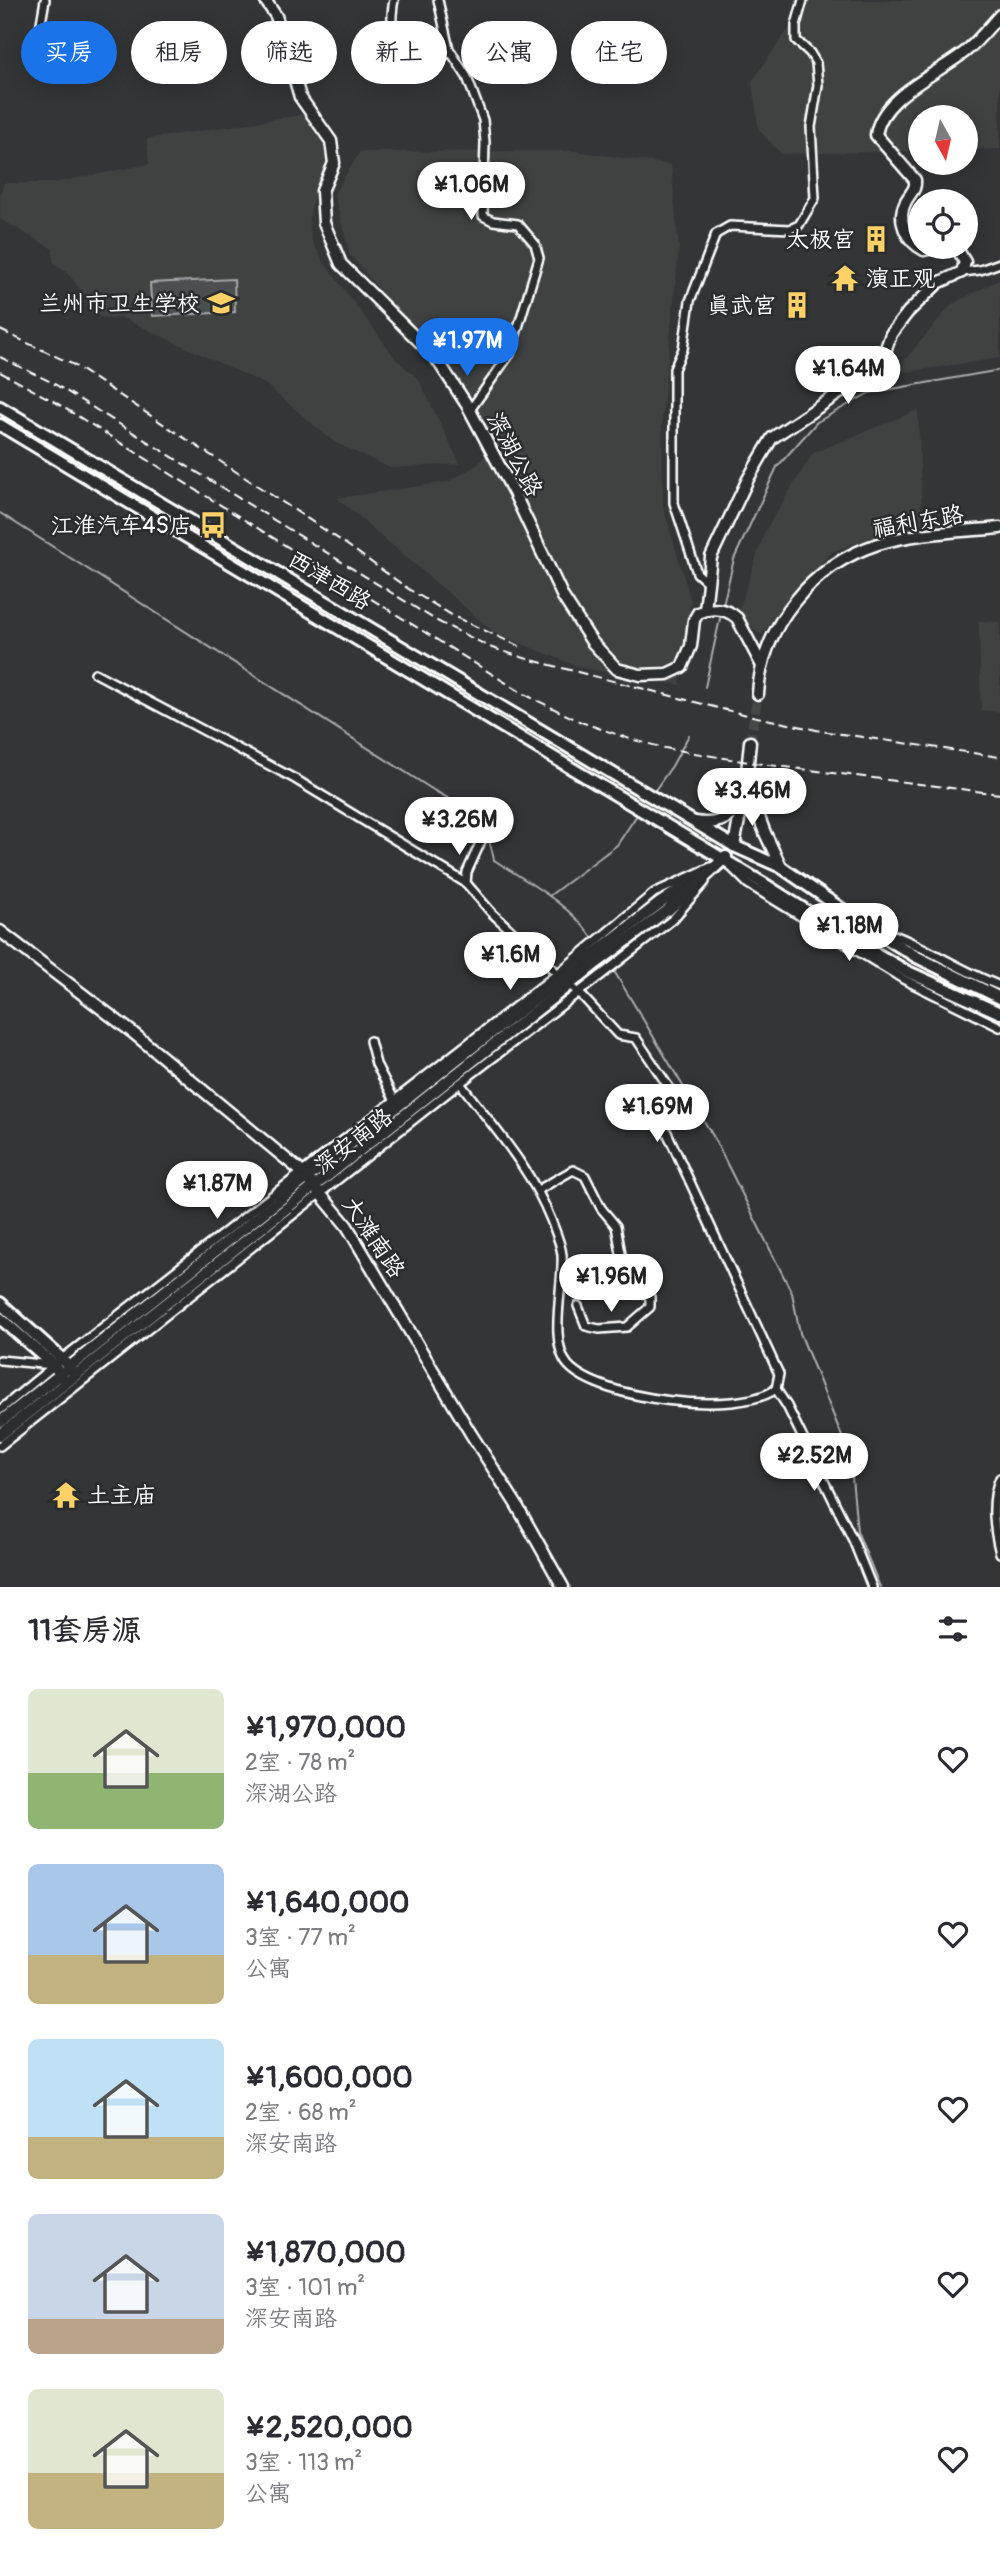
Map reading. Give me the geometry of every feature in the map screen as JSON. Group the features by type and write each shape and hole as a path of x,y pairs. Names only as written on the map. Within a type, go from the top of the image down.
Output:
{"main road":[{"name":"深湖公路","path":"265,0 276,16 299,97 331,141 334,163 322,191 324,223 341,264 436,358 470,410 519,503 563,597 592,642 617,669 640,675 667,674 682,667 691,646 694,620 698,613 705,610"},
{"path":"914,189 915,180 876,135 877,122 885,111 908,91 967,51 1000,15"},
{"path":"908,198 901,215 908,238"},
{"path":"761,664 737,618 716,608 705,610 711,558 748,478 772,438 880,366 891,334 908,312 937,283 962,272 963,259"},
{"name":"西津西路","path":"0,407 734,846 780,867 915,956 979,990 1000,998"},
{"name":"西津西路","path":"0,425 906,971 1000,1013"},
{"name":"福利东路","path":"758,694 761,664 778,625 799,596 825,570 878,544 914,536 1000,528"},
{"path":"724,860 734,846 746,783 750,742"},
{"path":"746,783 780,867"},
{"path":"694,822 720,822 732,815 740,805"},
{"name":"深安南路","path":"311,1183 396,1103 724,860"},
{"name":"大滩南路","path":"0,931 132,1032 311,1183 347,1226 516,1504 563,1587"},
{"name":"深安南路","path":"0,1422 64,1370 311,1183 562,979"},
{"path":"0,1303 64,1370"},
{"path":"0,1318 64,1370"},
{"name":"深安南路","path":"0,1435 64,1370"}],"street":[{"path":"41,21 45,0"},
{"path":"394,0 390,21 393,46 391,57 398,62 452,53"},
{"path":"438,0 452,53 467,77 483,120 483,216 493,221 518,224 536,244 539,257 510,354 470,410"},
{"path":"708,583 697,573 674,503 674,369 683,349 690,301 716,234 730,226 790,229 799,225 816,198 811,127 818,85 816,63 796,40 796,25 803,0"},
{"path":"962,272 979,270 1000,262"},
{"path":"95,673 296,779 466,883 491,912 576,994 584,998 618,1035 636,1038 678,1101 665,1128 779,1374 776,1389 853,1539 872,1587"},
{"path":"466,883 467,872 482,839"},
{"path":"724,860 748,884 903,979 1000,1027"},
{"name":"深安南路","path":"0,1446 311,1183 460,1083 600,976 664,907 724,860"},
{"path":"862,923 905,937 947,962 1000,986"},
{"path":"370,1041 376,1063 396,1103"},
{"path":"460,1083 531,1175 558,1239 562,1254 558,1338 560,1352 568,1365 608,1388 666,1402 703,1404 744,1399 776,1389"},
{"path":"538,1190 573,1170 585,1176 601,1208 616,1226 622,1259 632,1279"},
{"path":"638,1276 645,1279 647,1285 644,1292 638,1294 631,1291 629,1285 632,1279 638,1276"},
{"path":"578,1306 586,1326 599,1329 627,1327 650,1307 650,1297 644,1292"},
{"path":"0,1360 64,1370"},
{"name":"深安南路","path":"0,1410 64,1370"},
{"path":"1000,1478 995,1494 995,1534 1000,1553"}],"shaded area":[{"path":"802,0 1000,0 1000,149 978,150 978,105 908,105 908,151 781,154 759,130 752,81 792,24"},
{"name":"兰州市卫生学校","path":"307,114 322,139 327,160 315,190 309,219 311,239 323,261 396,359 419,380 460,464 390,468 334,442 265,384 120,317 112,319 93,316 81,290 67,273 53,262 53,249 0,219 0,195 4,183 53,183 149,164 147,139"},
{"path":"575,151 671,165 679,249 662,416 663,506 691,601 680,685 582,668 495,633 337,498 448,482 477,465 493,446 436,356 350,255 334,194 360,152"},
{"path":"234,279 235,312 152,316 150,283"},
{"path":"1000,279 1000,358 893,374 952,304"},
{"path":"918,410 922,524 907,525 831,552 761,635 737,616 765,531 813,453"},
{"path":"979,621 1000,622 1000,712 981,710"}],"waterway":[{"path":"723,605 734,559 777,467 817,422 869,393 1000,370"},
{"path":"0,513 467,810 487,835 494,860 561,905 585,927 594,940"},
{"path":"705,687 721,614"},
{"path":"653,793 689,735"},
{"path":"549,896 617,845 639,812"},
{"path":"614,971 713,1136 792,1293 800,1333 850,1456 857,1531 880,1587"}],"tunnel":[{"path":"750,742 758,694"}],"railway":[{"path":"0,330 72,364 343,542 410,590 455,617 523,648"},
{"path":"0,357 53,383 437,621 492,648 734,712 821,731 1000,757"},
{"path":"0,372 55,402 524,694 581,722 665,748 754,763 1000,794"}],"place":[{"name":"太极宫","path":"876,239"},
{"name":"演正观","path":"845,278"},
{"name":"兰州市卫生学校","path":"221,303"},
{"name":"真武宫","path":"797,305"},
{"name":"江淮汽车4S店","path":"213,525"},
{"name":"土主庙","path":"66,1495"}]}
